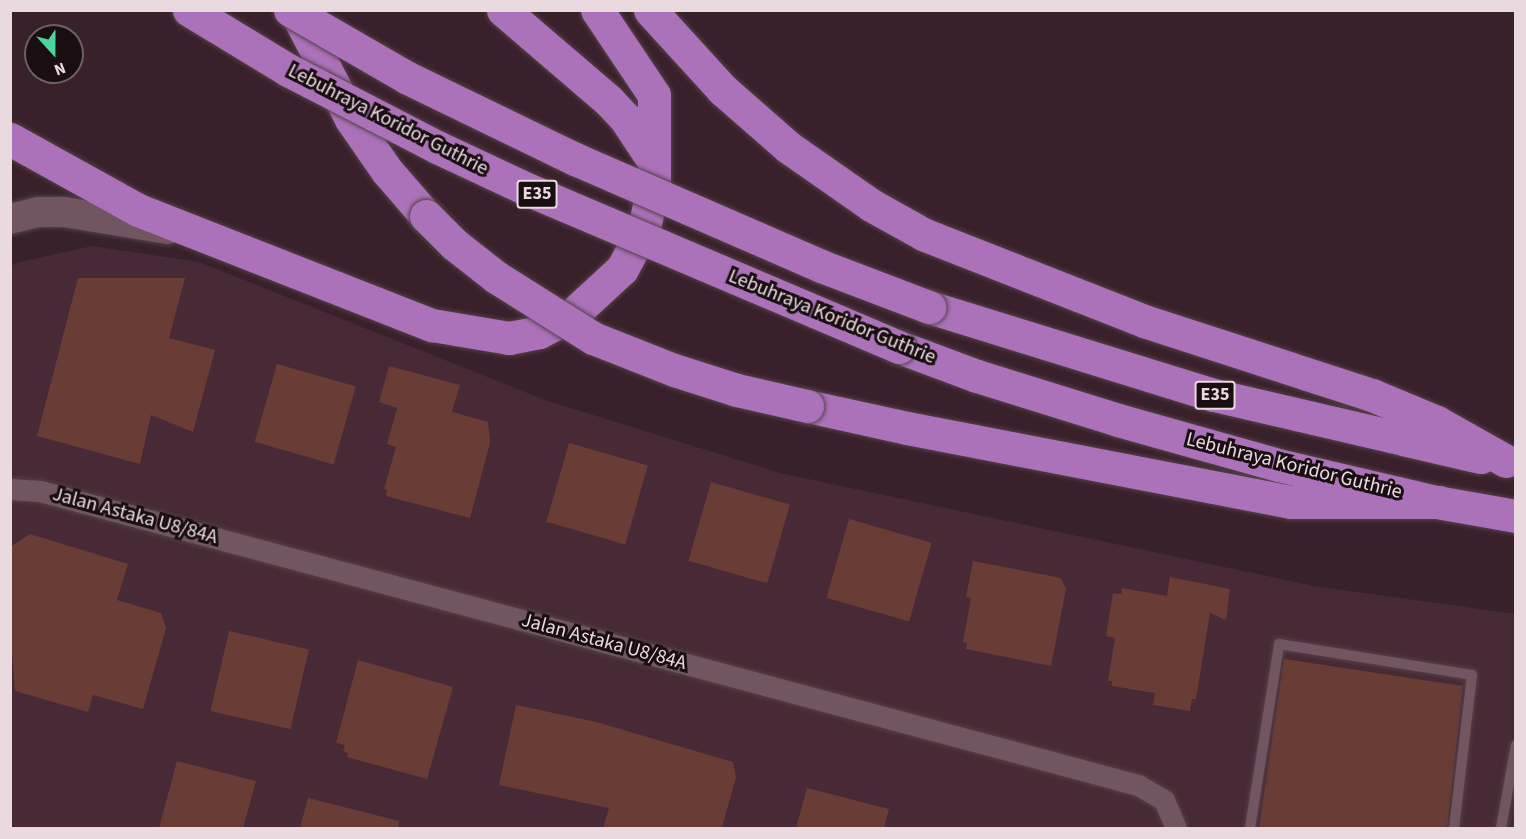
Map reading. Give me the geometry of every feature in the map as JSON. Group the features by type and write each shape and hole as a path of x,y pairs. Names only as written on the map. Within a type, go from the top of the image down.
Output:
{"highway":[{"name":"Lebuhraya Koridor Guthrie","path":"189,10 288,70 436,147 529,190 900,347 977,376 1129,423 1278,465 1439,502 1515,516"},
{"name":"E35","path":"290,10 408,78 566,154 821,266 929,307 1214,395 1424,446 1511,462"},
{"path":"295,10 351,119 387,171 426,216 454,244 496,277 593,338 674,370 727,387 907,428 1291,502 1439,502"},
{"path":"503,10 609,101 625,118 654,162"},
{"path":"10,139 138,210 432,325 509,338 539,332 571,316 622,269 644,228 654,182 654,95 621,41 597,10"},
{"path":"651,10 723,90 788,147 871,205 925,235 1144,321 1372,395 1437,422 1511,462"}],"main road":[{"path":"10,219 39,212 64,212 192,233"}],"street":[{"name":"Jalan Astaka U8/84A","path":"10,489 52,494 1138,786 1164,800 1176,828"}],"lane":[{"path":"1250,828 1279,645 1472,675 1454,828"},
{"path":"1501,828 1515,745"}],"shaded area":[{"path":"92,246 199,262 545,400 780,473 1314,586 1515,614 1515,828 11,828 11,267 16,263"}],"building":[{"path":"78,278 185,278 169,338 215,350 193,432 151,415 140,464 37,436"},
{"path":"277,364 356,387 333,464 255,442"},
{"path":"389,366 460,385 452,412 488,422 490,443 470,518 386,496 387,490 384,489 396,447 387,444 397,408 379,402"},
{"path":"569,443 648,466 625,544 546,522"},
{"path":"711,482 790,505 767,583 688,561"},
{"path":"849,519 932,543 909,622 826,598"},
{"path":"30,534 128,564 117,600 161,613 166,628 143,709 93,695 88,712 15,691 10,627 10,547"},
{"path":"973,561 1061,578 1066,589 1051,666 966,649 967,643 963,642 971,598 966,597"},
{"path":"1170,577 1230,589 1226,620 1210,613 1196,699 1192,699 1190,711 1153,705 1155,693 1112,686 1112,681 1108,681 1115,638 1106,636 1113,593 1122,594 1122,588 1167,596"},
{"path":"229,631 309,649 290,729 211,711"},
{"path":"1284,659 1463,686 1447,828 1259,828"},
{"path":"358,660 453,687 427,779 347,757 348,753 343,751 345,745 336,743"},
{"path":"516,705 596,722 733,762 736,777 722,828 603,828 609,808 499,785"},
{"path":"177,761 256,781 243,828 159,828"},
{"path":"807,788 889,809 884,828 796,828"},
{"path":"308,798 399,821 398,828 300,828"}]}
